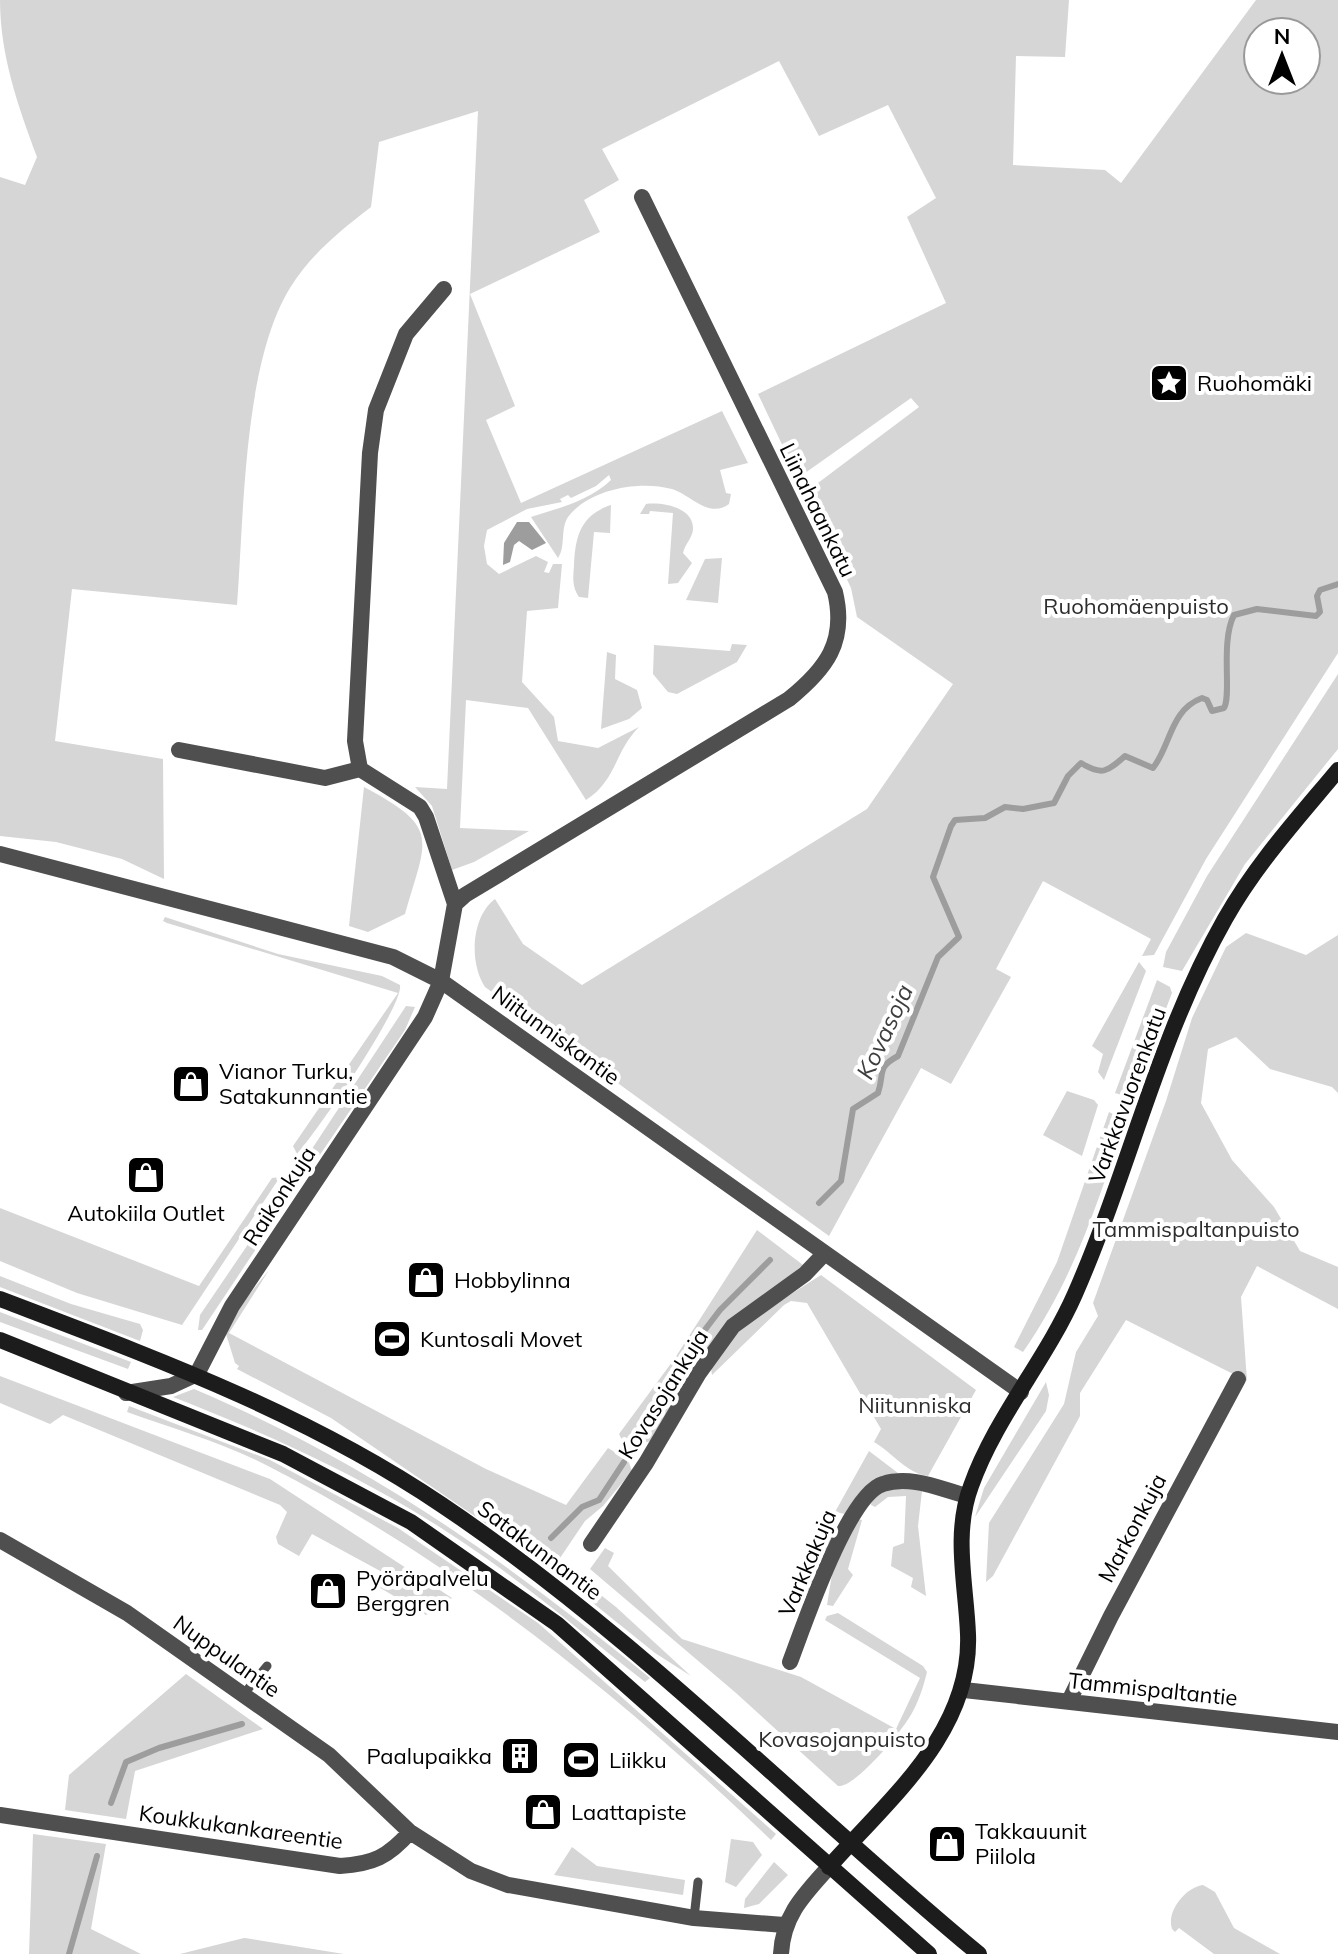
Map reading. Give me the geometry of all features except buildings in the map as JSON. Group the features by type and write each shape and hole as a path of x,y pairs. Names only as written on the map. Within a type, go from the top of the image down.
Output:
{"main road":[{"name":"Varkkavuorenkatu","path":"829,1867 946,1729 964,1690 968,1636 961,1537 967,1496 979,1465 1072,1301 1095,1248 1165,1048 1202,963 1258,867 1338,770"},
{"name":"Satakunnantie","path":"0,1299 197,1374 344,1446 440,1503 517,1557 657,1670 979,1954"},
{"path":"0,1340 323,1473 442,1543 557,1624 929,1954"}],"street":[{"name":"Liinahaankatu","path":"455,904 465,895 789,699 819,674 836,645 838,606 827,575 642,197"},
{"path":"360,769 355,741 354,700 370,453 376,410 406,334 444,289"},
{"path":"179,750 325,778 360,769 420,807 435,837 455,904 441,981"},
{"name":"Niitunniskantie","path":"0,854 393,957 441,981 1021,1392"},
{"name":"Raikonkuja","path":"197,1374 232,1306 425,1017 441,981"},
{"name":"Kovasojankuja","path":"591,1544 646,1463 699,1373 733,1326 805,1274 825,1253"},
{"path":"125,1393 171,1386 197,1374"},
{"name":"Markonkuja","path":"1069,1701 1238,1379"},
{"name":"Varkkakuja","path":"790,1662 846,1526 865,1495 882,1484 910,1480 967,1496"},
{"name":"Nuppulantie","path":"0,1540 127,1613 329,1755 410,1832"},
{"name":"Tammispaltantie","path":"964,1690 1338,1732"},
{"name":"Koukkukankareentie","path":"0,1815 340,1866 365,1865 383,1859 410,1832"},
{"path":"410,1832 471,1871 508,1885 694,1918 784,1925"},
{"path":"781,1954 784,1925 798,1902 829,1867"}],"lane":[{"path":"243,1695 267,1666"},
{"path":"694,1918 698,1882"}],"green space":[{"name":"Ruohomäenpuisto","path":"0,0 1069,0 1065,57 1016,56 1013,165 1105,170 1121,183 1242,19 1242,96 1322,96 1322,16 1244,16 1256,0 1338,0 1338,653 1206,859 1154,955 1142,956 1151,939 1043,881 996,969 1011,977 951,1084 921,1068 829,1236 485,987 480,977 475,953 477,928 487,907 495,899 523,944 582,985 867,809 953,684 857,617 851,588 806,492 919,407 911,398 798,478 758,394 946,303 907,217 936,198 888,105 819,136 779,61 602,149 619,180 584,200 600,232 470,294 515,406 486,420 521,503 722,411 748,463 720,470 726,493 731,494 729,504 722,508 707,507 679,492 659,486 630,487 601,493 577,507 568,517 558,558 531,517 593,493 611,480 609,475 596,486 571,498 568,495 560,499 562,502 527,509 487,530 484,546 487,564 499,574 536,556 548,562 544,572 549,573 553,564 562,564 558,608 527,611 522,682 554,717 558,741 598,748 639,727 596,792 586,800 528,708 466,700 460,828 529,831 474,862 452,870 432,806 415,787 447,789 478,111 379,142 371,207 317,254 290,288 275,320 254,398 244,486 237,605 72,589 55,741 163,759 164,879 122,859 56,842 0,836 0,177 25,185 37,157 11,80 3,41"},
{"path":"646,504 676,508 692,522 693,532 683,553 692,563 678,583 668,584 673,513 650,511 649,514 640,514"},
{"path":"611,505 610,533 594,532 588,598 579,597 573,578 578,536 586,521"},
{"path":"722,558 718,603 686,600 705,559"},
{"path":"732,644 747,645 737,662 677,694 668,692 653,674 654,645 730,651"},
{"path":"607,652 616,655 615,679 637,690 642,708 629,719 601,729"},
{"path":"1338,674 1338,749 1245,864 1182,971 1163,967 1166,952 1207,876"},
{"path":"364,787 406,813 417,825 422,837 419,867 405,914 368,932 349,926"},
{"path":"165,917 278,954 382,976 400,985 398,997 374,1042 322,1122 297,1154 293,1146 398,993 167,923 163,921"},
{"name":"Tammispaltanpuisto","path":"1246,933 1306,955 1338,935 1338,1093 1332,1087 1270,1069 1236,1037 1208,1049 1201,1103 1232,1160 1274,1207 1300,1251 1338,1267 1338,1309 1257,1266 1241,1297 1247,1381 1126,1320 1080,1393 1080,1416 993,1576 986,1582 989,1523 1064,1404 1076,1352 1098,1316 1093,1303 1166,1101 1192,1018 1226,947"},
{"path":"1139,962 1146,971 1104,1080 1098,1072 1103,1054 1092,1046"},
{"path":"1157,980 1170,987 1172,993 1132,1098 1115,1093"},
{"path":"406,1006 415,1007 405,1030 313,1165 302,1164"},
{"path":"1067,1091 1094,1100 1098,1105 1082,1156 1043,1135"},
{"path":"1109,1112 1125,1120 1094,1211 1056,1297 1023,1352 1014,1347 1057,1262"},
{"path":"280,1177 182,1325 77,1293 0,1261 0,1208 199,1286 272,1178"},
{"path":"291,1181 296,1189 202,1330 198,1330 200,1315"},
{"path":"757,1230 803,1265 741,1314 651,1441 639,1444 622,1440 619,1434 675,1358"},
{"path":"269,1270 229,1333 486,1469 566,1505 608,1448 628,1460 632,1471 603,1506 585,1521 558,1561 616,1607 691,1676 655,1653 542,1562 331,1418 237,1369 239,1366 235,1363 226,1334 244,1301"},
{"name":"Niitunniska","path":"821,1275 976,1390 928,1476 906,1467 874,1442 881,1429 807,1303 791,1301 784,1305 712,1375 711,1368 744,1324"},
{"path":"0,1276 71,1304 140,1324 143,1330 140,1341 0,1287"},
{"path":"0,1312 131,1362 128,1369 0,1322"},
{"path":"0,1376 270,1479 452,1598 426,1615 377,1586 382,1572 312,1534 299,1556 278,1544 276,1537 287,1512 280,1505 63,1415 50,1424 0,1403"},
{"path":"1046,1382 1049,1395 1046,1411 975,1517 984,1488"},
{"path":"194,1389 318,1449 432,1517 542,1593 650,1678 645,1682 532,1592 427,1519 357,1479 285,1444 173,1397"},
{"path":"129,1406 270,1460 398,1528 538,1623 776,1834 771,1840 595,1683 470,1588 405,1545 268,1466 216,1443 127,1412"},
{"path":"869,1451 898,1473 866,1486 845,1514 835,1512"},
{"path":"892,1486 922,1491 918,1526 926,1596 911,1587 913,1578 891,1566 893,1547 904,1543 906,1496 888,1497 875,1507 871,1505 872,1497"},
{"path":"857,1519 862,1520 848,1569 853,1575 833,1606 827,1605 832,1574"},
{"path":"828,1525 836,1531 806,1596 800,1597 792,1591"},
{"name":"Kovasojanpuisto","path":"605,1548 614,1553 608,1566 682,1639 801,1677 896,1729 920,1678 825,1620 827,1616 838,1613 923,1666 927,1672 912,1713 865,1770 838,1786 736,1693 590,1569"},
{"path":"186,1674 263,1729 135,1771 126,1819 65,1810 69,1775"},
{"path":"33,1834 106,1844 91,1929 141,1954 29,1954"},
{"path":"731,1839 753,1842 762,1855 736,1887 725,1882"},
{"path":"572,1847 597,1866 685,1880 683,1895 554,1875"},
{"path":"774,1862 788,1875 759,1904 744,1908 745,1899"},
{"path":"1203,1885 1215,1892 1234,1928 1280,1954 1214,1954 1179,1928 1175,1932 1171,1922 1179,1901 1190,1890"},
{"path":"245,1938 344,1954 180,1954"}],"shaded area":[{"path":"517,522 529,522 546,543 532,550 519,541 514,545 510,562 503,565 504,543"}],"waterway":[{"name":"Kovasoja","path":"819,1203 841,1181 853,1109 878,1093 882,1071 898,1056 938,957 959,937 933,877 955,820 985,818 1005,807 1023,809 1054,803 1068,776 1081,763 1099,771 1113,766 1125,756 1153,768 1177,719 1191,704 1202,698 1207,700 1212,711 1224,708 1228,639 1234,615 1257,609 1316,616 1320,612 1317,596 1320,590 1338,584"},
{"name":"Kovasoja","path":"640,1436 672,1373 720,1310 770,1260"},
{"name":"Kovasoja","path":"551,1538 582,1507 599,1500 624,1462"},
{"name":"Kovasoja","path":"111,1803 126,1762 159,1748 242,1724"},
{"name":"Kovasoja","path":"69,1954 97,1856"}],"place":[{"name":"Ruohomäki","path":"1169,383"},
{"name":"Vianor Turku, Satakunnantie","path":"191,1084"},
{"name":"Autokiila Outlet","path":"146,1175"},
{"name":"Hobbylinna","path":"426,1280"},
{"name":"Kuntosali Movet","path":"392,1339"},
{"name":"Pyöräpalvelu Berggren","path":"328,1591"},
{"name":"Paalupaikka","path":"520,1756"},
{"name":"Liikku","path":"581,1760"},
{"name":"Laattapiste","path":"543,1812"},
{"name":"Takkauunit Piilola","path":"947,1844"}]}
